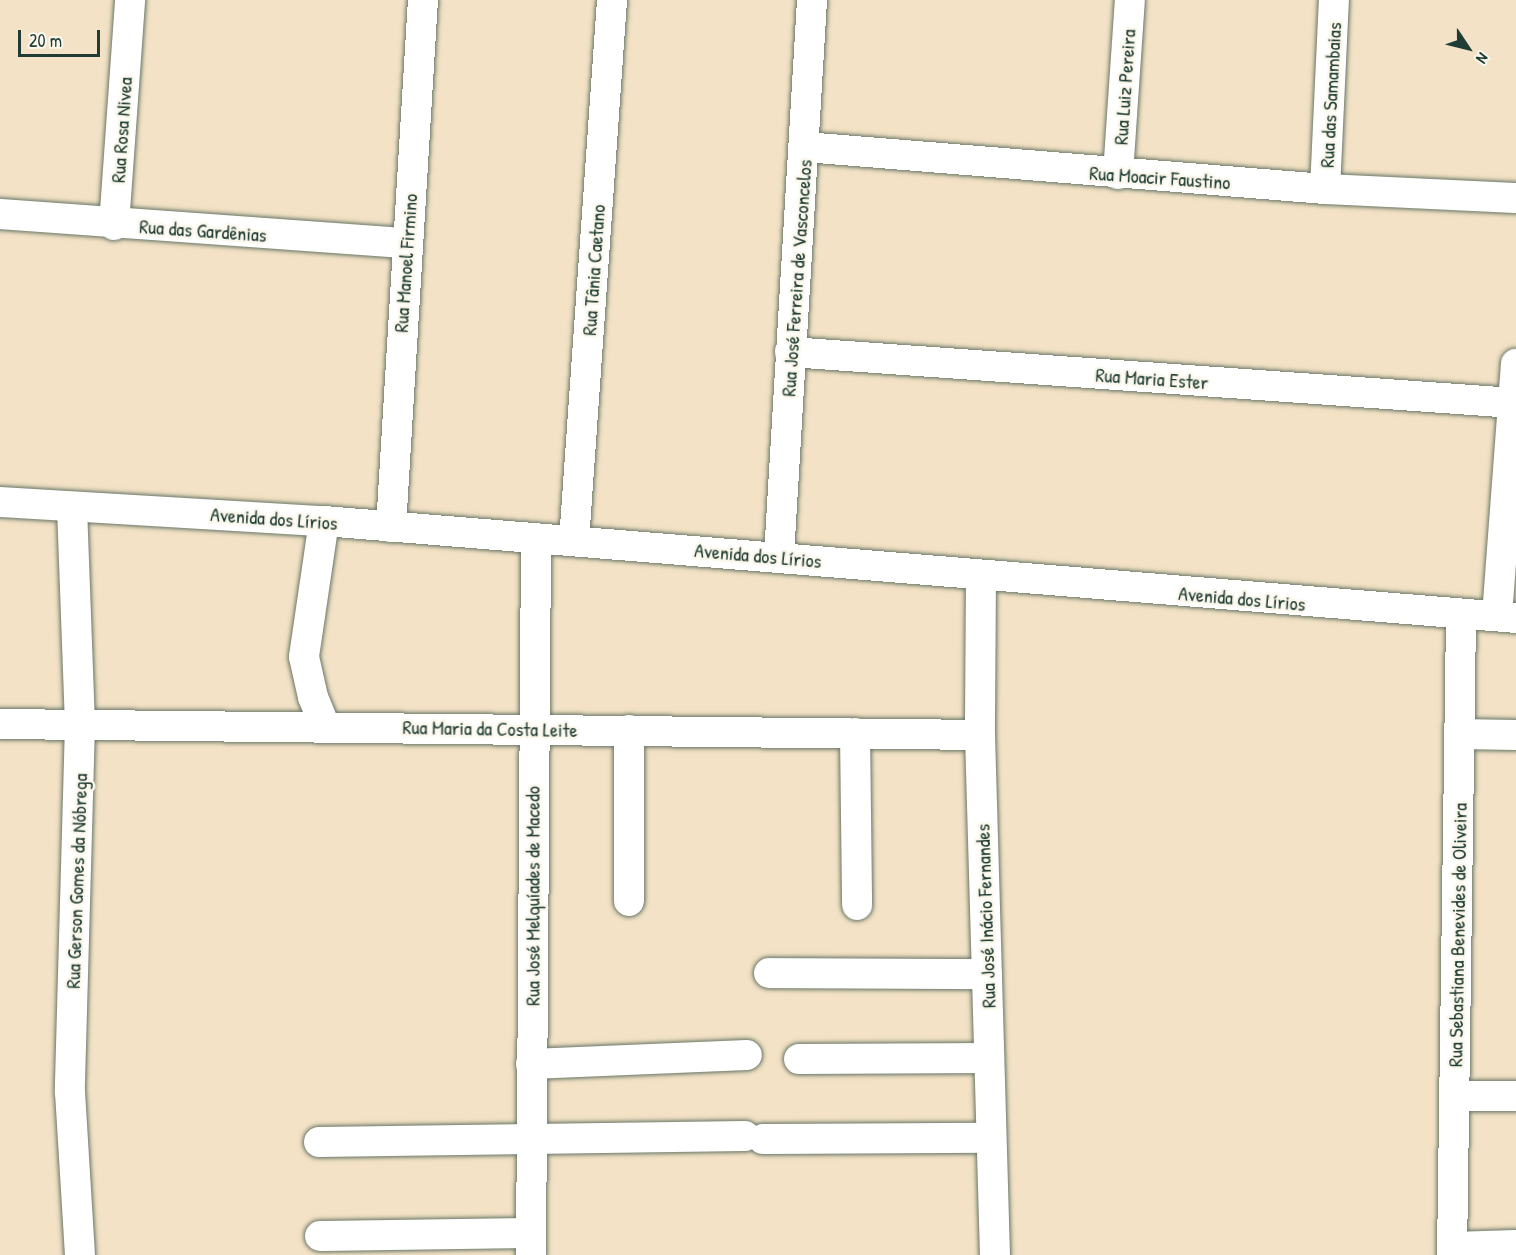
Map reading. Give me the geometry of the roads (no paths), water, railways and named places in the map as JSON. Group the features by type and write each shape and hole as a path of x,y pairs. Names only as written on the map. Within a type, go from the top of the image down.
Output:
{"street":[{"name":"Rua Rosa Nivea","path":"114,225 130,0"},
{"name":"Rua Manoel Firmino","path":"391,527 406,243 423,0"},
{"name":"Rua Tânia Caetano","path":"574,541 612,0"},
{"name":"Rua José Ferreira de Vasconcelos","path":"779,556 812,0"},
{"name":"Rua Luiz Pereira","path":"1118,174 1130,0"},
{"name":"Rua das Samambaias","path":"1325,189 1335,0"},
{"name":"Rua Moacir Faustino","path":"804,147 1325,189 1516,198"},
{"name":"Rua das Gardênias","path":"0,214 114,225 406,243"},
{"name":"Rua Maria Ester","path":"790,352 1513,403"},
{"path":"1507,617 1516,364"},
{"name":"Avenida dos Lírios","path":"0,502 324,520 779,556 981,577 1507,617"},
{"name":"Rua Gerson Gomes da Nóbrega","path":"72,507 80,723 70,1092 80,1255"},
{"path":"324,520 304,657 313,697 326,726"},
{"name":"Rua José Melquíades de Macedo","path":"531,1244 536,538"},
{"name":"Rua José Inácio Fernandes","path":"981,577 980,735 994,1255"},
{"name":"Rua Sebastiana Benevides de Oliveira","path":"1452,1251 1461,615"},
{"name":"Rua Maria da Costa Leite","path":"0,724 533,728 980,735"},
{"path":"628,901 629,730"},
{"path":"855,733 857,905"},
{"path":"1459,734 1516,735"},
{"path":"769,973 987,975"},
{"path":"531,1064 747,1055"},
{"path":"799,1059 989,1058"},
{"path":"1454,1096 1516,1096"},
{"path":"319,1142 990,1138"},
{"path":"320,1236 531,1244"},
{"path":"1452,1251 1516,1245"}]}
